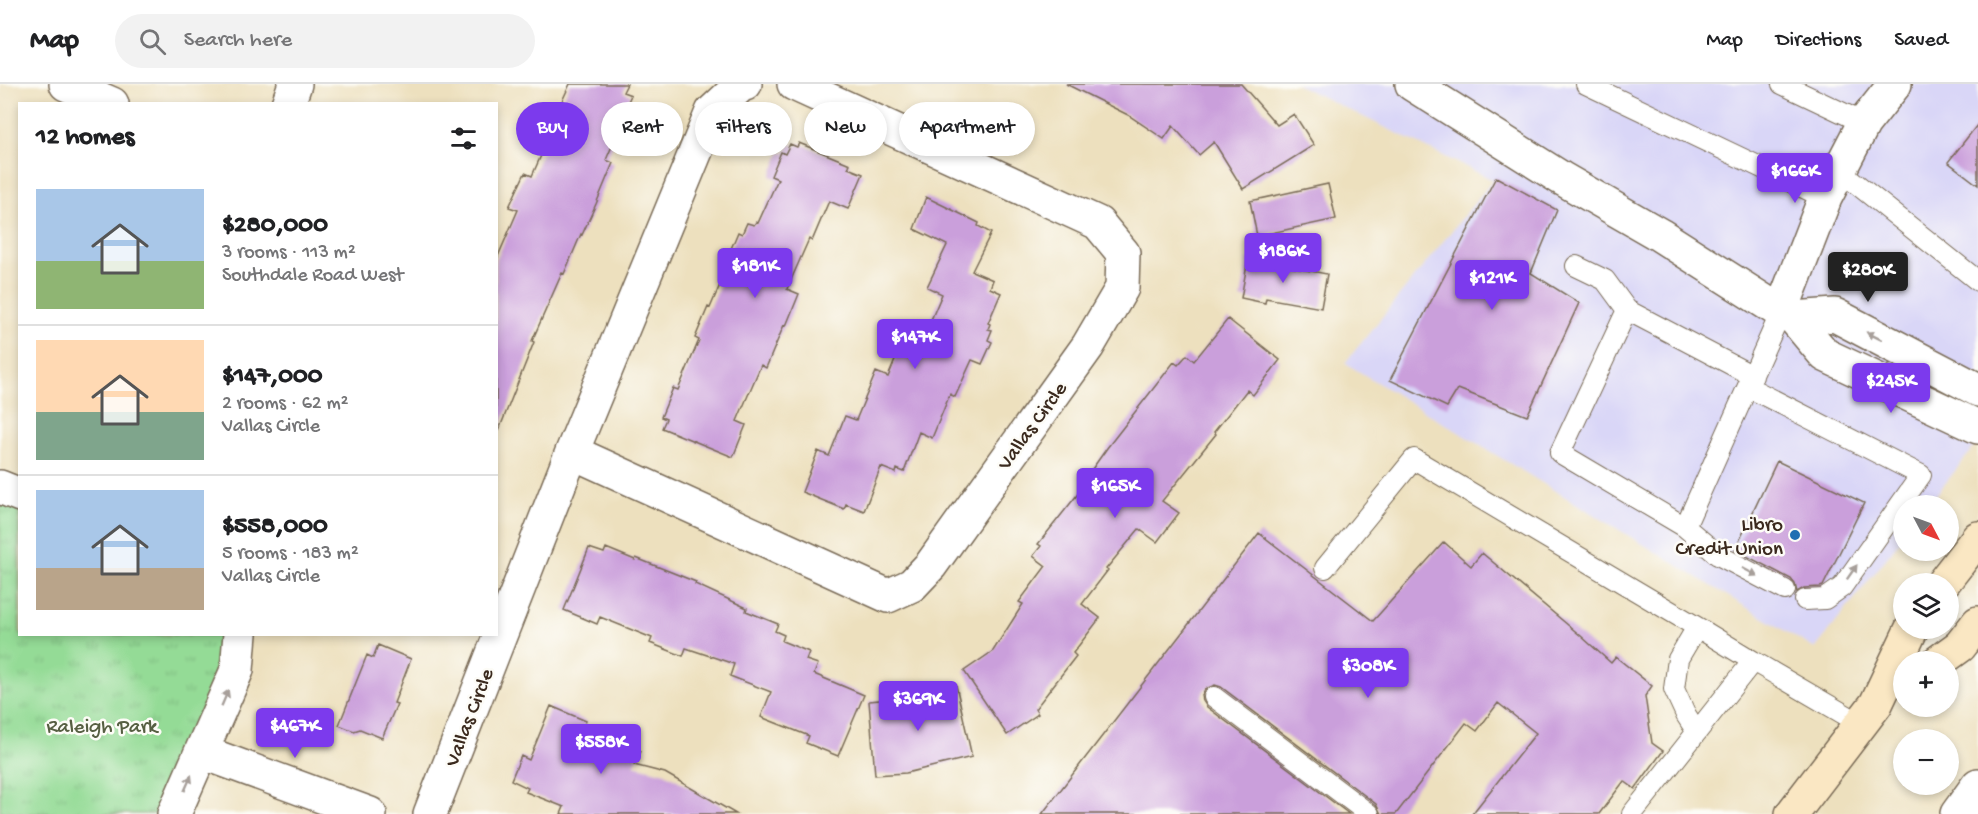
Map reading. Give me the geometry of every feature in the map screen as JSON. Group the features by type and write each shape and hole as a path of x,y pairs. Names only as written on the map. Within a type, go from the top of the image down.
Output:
{"main road":[{"path":"1951,573 1978,538"},
{"path":"1953,651 1960,646 1978,623"},
{"path":"1792,814 1869,714 1906,639"},
{"path":"1869,714 1893,694"}],"street":[{"path":"66,84 107,102"},
{"path":"289,102 295,84"},
{"name":"Vallas Circle","path":"430,814 572,452 712,112 741,85 745,84"},
{"name":"Vallas Circle","path":"572,452 888,596 912,585 931,565 1088,346 1122,288 1123,253 1098,223 794,84"},
{"path":"1412,84 1561,178 1660,235 1788,315 1825,355 1978,427"},
{"path":"1788,315 1832,184 1864,123 1895,84"},
{"path":"1788,315 1835,315 1978,390"},
{"path":"0,487 18,494"},
{"path":"174,814 237,670 240,636"},
{"path":"202,752 370,814"},
{"path":"1957,814 1978,784"}],"lane":[{"path":"1586,84 1832,184 1978,281"},
{"path":"1782,84 1864,123"},
{"path":"1576,266 1605,280 1627,310 1750,382 1921,475 1842,587 1825,599 1805,600"},
{"path":"1627,310 1560,453 1685,527 1718,555 1785,590"},
{"path":"1685,527 1750,382 1788,315"},
{"path":"1325,568 1414,459 1753,661 1869,714"},
{"path":"1697,732 1674,689 1678,658 1698,627"},
{"path":"1632,814 1753,661"},
{"path":"1214,698 1369,814"}],"shaded area":[{"path":"1296,84 1978,84 1978,442 1936,495 1893,495 1893,550 1815,649 1345,363 1493,180"}],"green space":[{"name":"Raleigh Park","path":"0,487 18,495 18,636 240,636 174,814 0,814"}],"building":[{"path":"570,84 627,84 623,92 631,95 628,102 601,102 601,156 608,156 606,160 613,163 532,341 534,342 499,430 498,256 518,210 509,207 525,173 532,176 541,156 589,156 589,102 562,102"},
{"path":"1066,84 1241,84 1277,125 1294,114 1314,145 1243,189 1214,142 1199,155 1173,126 1164,139 1128,115"},
{"path":"1978,124 1978,185 1948,162"},
{"path":"799,143 804,145 804,156 831,156 850,164 848,168 863,174 848,209 829,201 812,241 809,239 787,289 799,294 766,368 761,365 737,421 746,425 733,457 662,428 666,419 661,417 673,388 678,390 699,340 695,338 732,257 728,256 738,232 742,234 747,223 754,225 758,223 778,179 771,176 779,156 792,156 792,145 797,147"},
{"path":"1496,177 1557,210 1531,273 1579,303 1527,416 1458,389 1447,407 1390,380"},
{"path":"1328,184 1336,219 1257,236 1250,201"},
{"path":"926,197 979,223 978,226 991,233 972,271 993,280 990,288 1001,293 988,323 990,324 988,329 992,330 988,340 992,342 982,364 972,360 955,397 950,394 932,438 919,432 904,472 897,469 896,473 881,467 864,511 846,504 844,509 802,492 818,451 829,456 845,416 856,420 876,372 888,377 906,334 922,341 942,294 927,287 947,245 914,229"},
{"path":"1248,259 1327,274 1321,308 1266,298 1265,303 1241,298"},
{"path":"1228,319 1280,360 1253,395 1247,390 1214,432 1216,434 1162,501 1179,513 1157,542 1139,529 1106,569 1108,570 1082,604 1100,618 1073,653 1076,656 1035,709 1038,714 1007,735 964,671 993,651 1023,604 1019,602 1046,566 1033,556 1041,546 1038,544 1093,475 1090,472 1107,448 1174,362 1178,365 1187,355 1194,361"},
{"name":"Libro Credit Union","path":"1777,461 1864,503 1823,586 1804,588 1797,592 1791,579 1735,550"},
{"path":"1259,533 1373,621 1444,542 1471,566 1482,553 1611,663 1616,657 1652,686 1645,696 1652,743 1663,751 1635,789 1624,781 1599,814 1472,814 1536,733 1498,703 1477,731 1466,723 1396,814 1381,814 1376,804 1221,687 1215,685 1205,689 1202,695 1207,707 1349,814 1042,814"},
{"path":"589,548 604,553 606,548 696,582 695,584 747,608 746,611 778,624 775,631 784,635 782,641 809,652 806,660 818,664 814,674 864,695 838,756 806,743 809,736 761,717 771,692 730,676 734,664 686,648 683,656 650,643 652,638 600,617 597,624 564,610"},
{"path":"378,645 411,659 394,703 397,704 382,738 360,729 354,731 339,725 367,655 373,658"},
{"path":"956,685 972,757 906,773 875,775 869,701 891,699"},
{"path":"551,706 586,721 584,726 641,751 634,765 665,773 736,814 561,814 564,807 526,792 528,788 511,780 521,756 529,760"}],"place":[{"name":"Libro Credit Union","path":"1795,535"}]}
